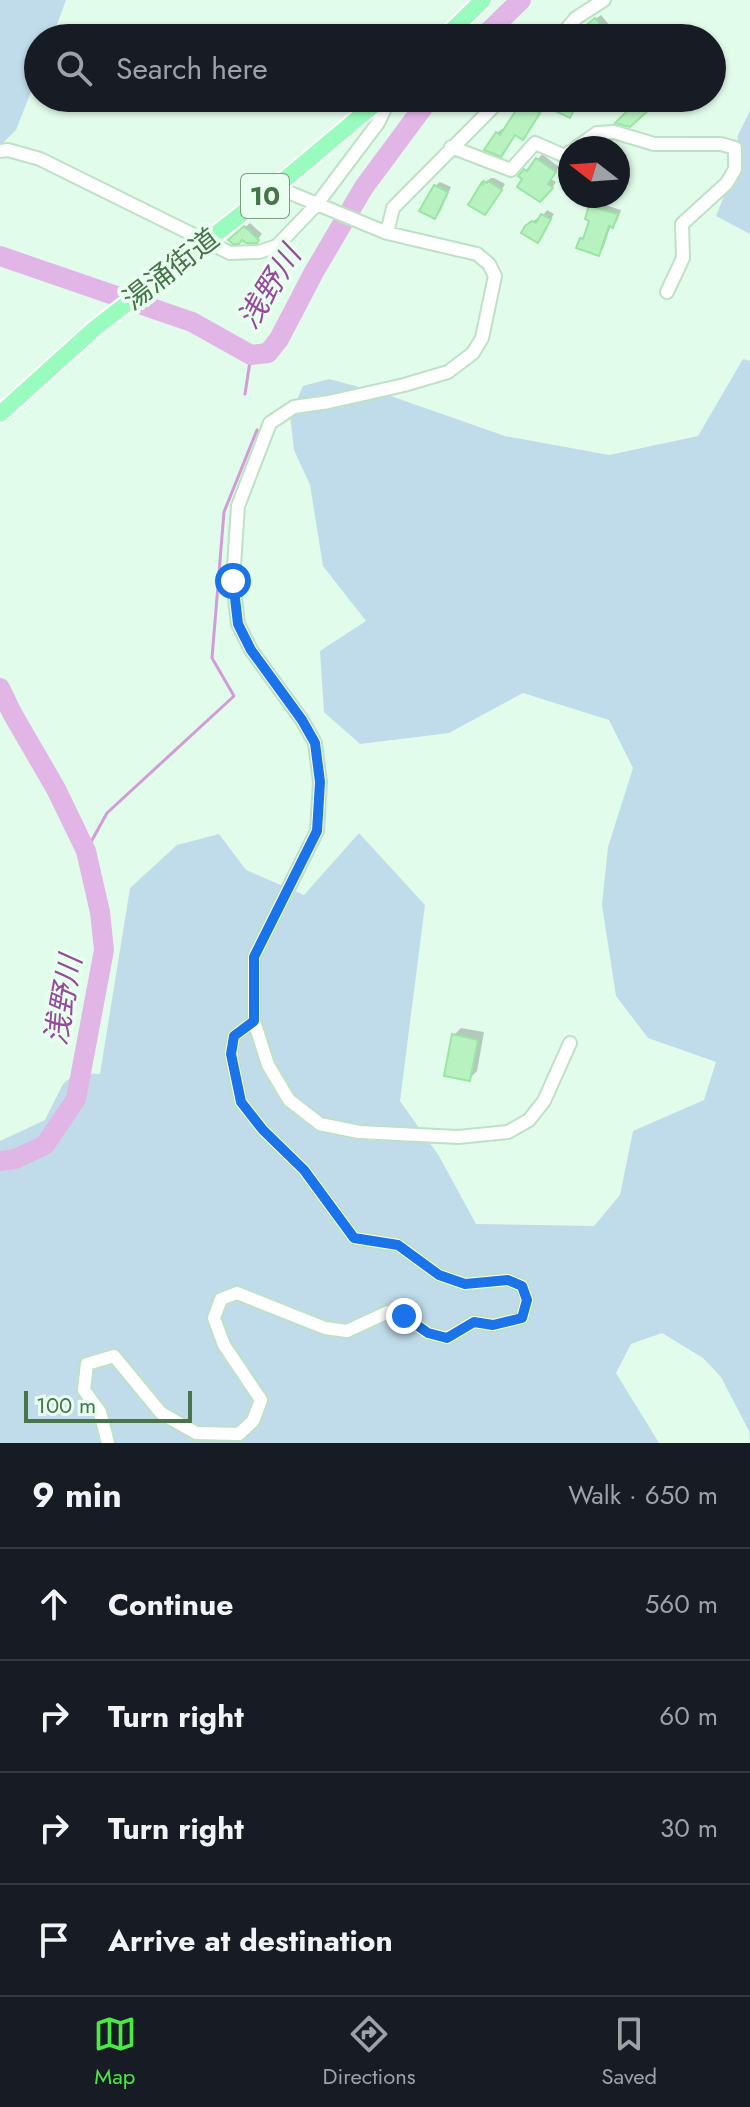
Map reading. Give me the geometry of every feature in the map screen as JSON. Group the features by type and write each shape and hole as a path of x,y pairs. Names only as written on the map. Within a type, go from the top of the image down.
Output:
{"main road":[{"path":"458,24 483,0"},
{"name":"湯涌街道","path":"0,414 93,330 276,187 365,112"}],"street":[{"path":"571,24 604,0"},
{"path":"0,151 8,150 40,159 230,253 259,252 277,246 322,207 383,112"},
{"path":"387,233 393,208 487,112"},
{"path":"593,136 614,132 627,136"},
{"path":"630,137 654,144 721,144 735,148 735,169 727,183 682,224 683,258 667,292"},
{"path":"451,147 511,170 535,143 558,153"},
{"path":"276,187 387,233 477,254 489,264 495,276 482,338 473,353 448,372 404,385 294,407 270,423 238,506 233,581 238,624 251,650 315,743 320,782 317,831 254,957 254,1021 268,1065 289,1100 320,1124 359,1132 458,1137 508,1132 529,1120 544,1101 570,1043"},
{"path":"108,1443 100,1412 84,1390 87,1364 114,1356 161,1413 196,1433 239,1434 253,1421 261,1400 224,1345 214,1318 221,1299 237,1293 325,1328 347,1331 388,1312 404,1316 428,1333 447,1338 474,1322 493,1325 522,1318 527,1300 522,1286 508,1280 465,1284 439,1275 398,1245 354,1238 304,1170 263,1130 241,1102 231,1054 234,1036 254,1021"}],"shaded area":[{"path":"0,0 66,0 57,24 24,24 24,110 16,130 0,146"},
{"path":"750,111 750,234 716,216 735,169 738,135"},
{"path":"743,359 750,361 750,1443 749,1431 721,1377 703,1358 662,1333 631,1344 616,1373 659,1443 0,1443 0,1141 45,1120 63,1084 76,1073 100,1074 130,888 177,845 219,834 246,870 304,895 359,833 425,905 400,1101 439,1156 476,1224 594,1226 620,1195 633,1131 704,1100 716,1062 648,1038 616,996 602,905 608,847 633,768 609,720 523,693 449,733 360,744 324,712 320,651 366,621 323,566 310,485 294,450 290,415 303,386 329,379 382,393 505,436 609,455 698,436"}],"building":[{"path":"515,112 540,113 523,140 515,135 501,157 484,150 496,132 500,135"},
{"path":"557,112 573,112 570,118"},
{"path":"626,112 647,112 630,127 615,123"},
{"path":"536,158 556,172 548,184 553,188 540,202 517,187 522,179 518,176 524,169 527,171"},
{"path":"484,181 502,190 485,215 468,205"},
{"path":"434,185 448,192 435,219 419,211"},
{"path":"588,208 618,214 613,228 609,226 599,256 576,248 580,238 583,239 589,221 585,219"},
{"path":"541,214 551,219 538,243 521,233 532,221 536,223"},
{"path":"244,226 259,240 257,243 242,240 239,244 233,244 228,240"},
{"path":"452,1034 478,1040 470,1081 444,1076"}],"waterway":[{"name":"浅野川","path":"496,24 521,0"},
{"name":"浅野川","path":"0,256 192,322 251,355 268,353 279,339 364,187 420,112"},
{"path":"245,394 251,355"},
{"path":"86,851 107,813 234,696 212,658 224,512 257,430"},
{"name":"浅野川","path":"0,688 86,851 100,912 104,950 76,1099 45,1145 15,1159 0,1161"}],"route":[{"path":"233,581 238,624 251,650 315,743 320,782 317,831 254,957 254,1021 234,1036 231,1054 241,1102 263,1130 304,1170 354,1238 398,1245 439,1275 465,1284 508,1280 522,1286 527,1300 522,1318 493,1325 474,1322 447,1338 428,1333 404,1316"}]}
